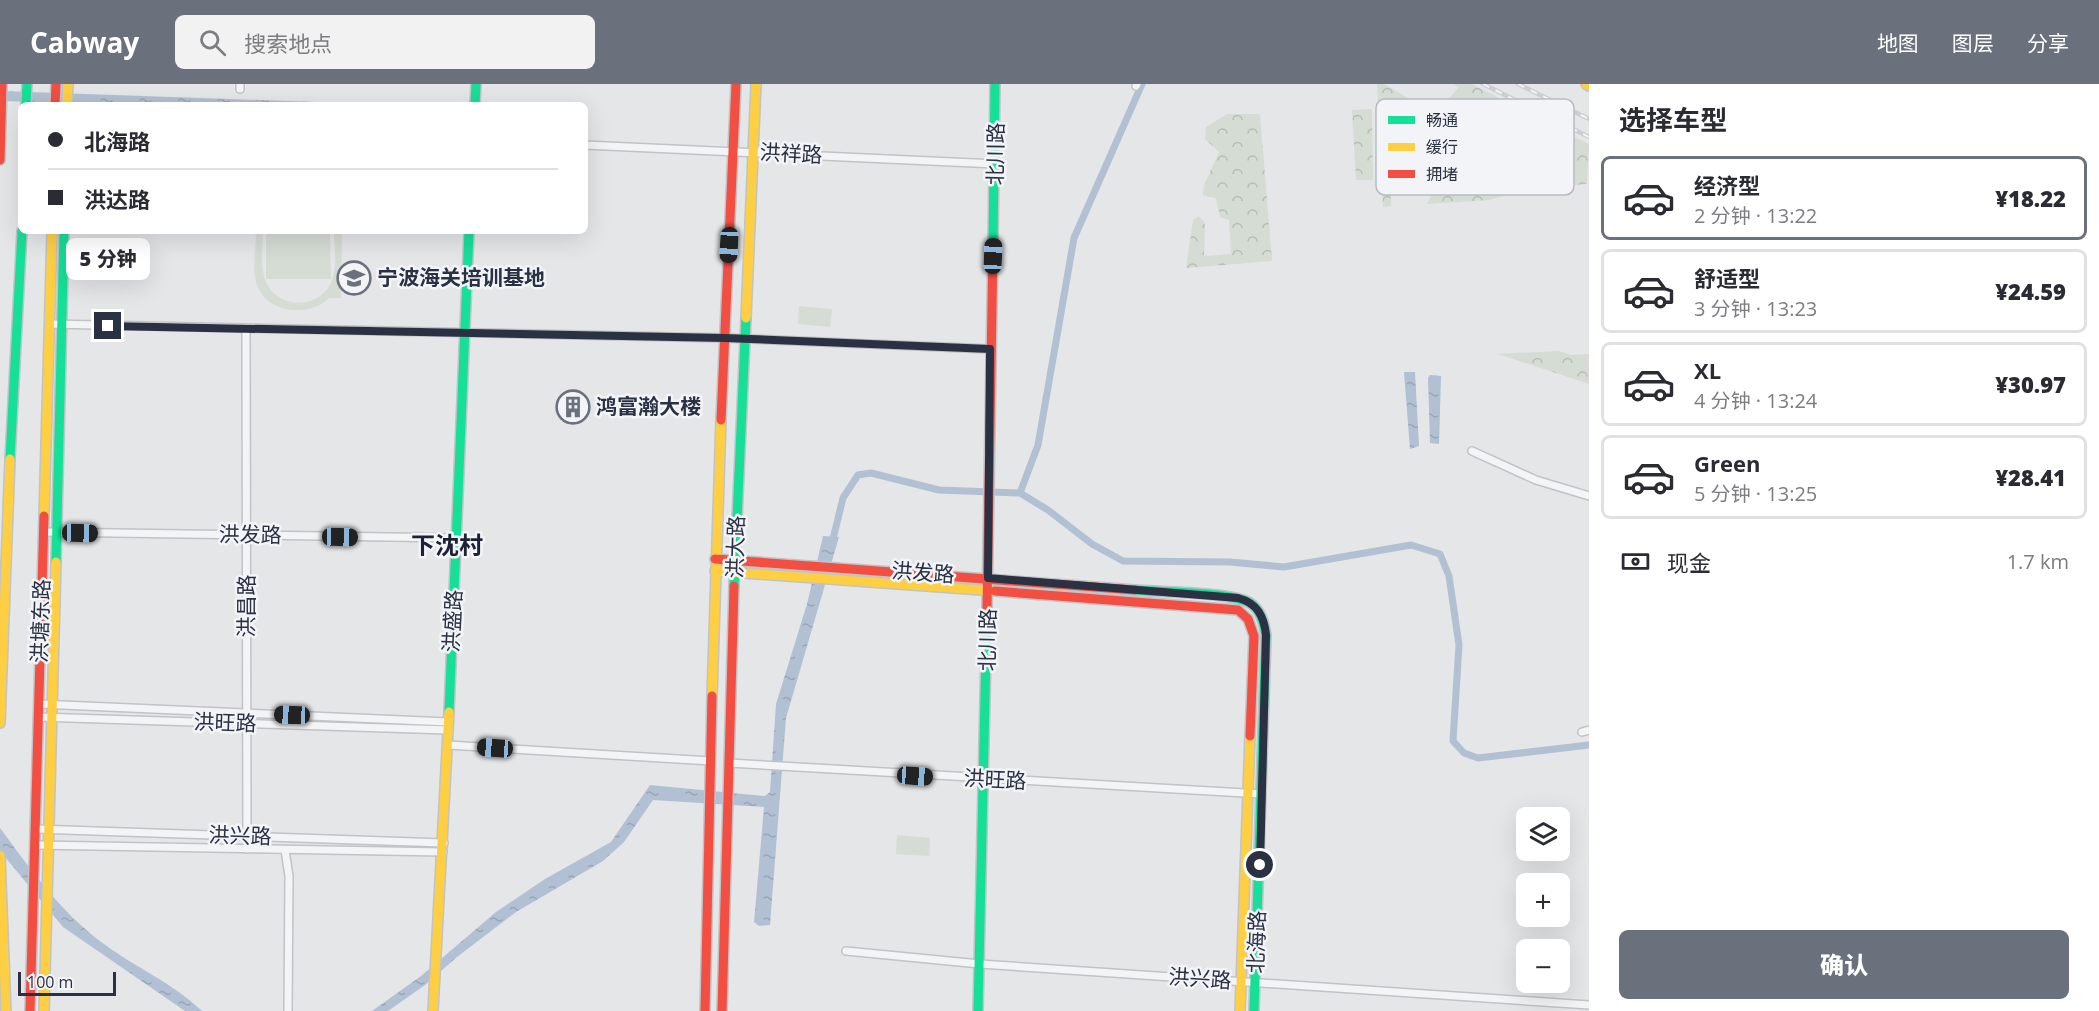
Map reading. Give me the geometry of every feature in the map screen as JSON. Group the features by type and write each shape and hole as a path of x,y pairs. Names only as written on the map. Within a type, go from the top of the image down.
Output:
{"main road":[{"path":"0,160 2,84"},
{"path":"26,102 27,84"},
{"path":"55,102 56,84"},
{"path":"67,102 68,84"},
{"path":"475,102 476,84"},
{"name":"洪大路","path":"705,1011 715,559 736,84"},
{"name":"洪大路","path":"722,1011 735,560 756,84"},
{"name":"北川路","path":"978,1011 985,780 990,349 996,86"},
{"path":"0,723 4,575 22,234"},
{"name":"洪塘东路","path":"30,1011 52,234"},
{"name":"洪塘东路","path":"44,1011 64,234"},
{"name":"洪盛路","path":"433,1011 448,745 469,234"},
{"name":"洪发路","path":"715,559 1238,598"},
{"name":"洪发路","path":"715,571 1233,608"},
{"name":"北海路","path":"1238,598 1253,604 1265,625 1262,794 1254,1011"},
{"name":"北海路","path":"1233,608 1249,618 1254,636 1243,982 1240,1011"},
{"path":"0,856 6,1011"},
{"path":"0,968 0,1011"}],"street":[{"name":"洪祥路","path":"588,145 996,164"},
{"path":"49,324 745,338 990,349"},
{"name":"洪昌路","path":"246,328 247,849"},
{"path":"1472,451 1536,480 1589,495"},
{"name":"洪发路","path":"44,532 457,538"},
{"name":"洪旺路","path":"39,704 247,713 448,726"},
{"name":"洪旺路","path":"39,717 448,726"},
{"path":"448,745 711,760"},
{"name":"洪旺路","path":"729,763 985,780 1262,794"},
{"name":"洪兴路","path":"36,830 247,836 443,848"},
{"name":"洪兴路","path":"35,845 285,850 443,848"},
{"path":"285,850 289,876 288,1011"},
{"name":"洪兴路","path":"846,951 980,964 1589,1005"}],"green space":[{"path":"1377,84 1384,84 1410,99 1378,99"},
{"path":"1453,84 1472,84 1501,99 1448,99 1459,87"},
{"path":"1372,109 1373,180 1356,180 1352,110"},
{"path":"1227,114 1260,114 1272,261 1186,268 1193,220 1199,216 1205,223 1204,256 1231,254 1229,220 1220,217 1216,198 1203,195 1204,185 1219,152 1205,139 1206,127"},
{"path":"1574,137 1589,144 1587,184 1574,185"},
{"path":"1382,195 1391,195 1391,206 1383,207"},
{"path":"1431,195 1507,195 1489,200 1427,204"},
{"path":"256,234 263,234 262,266 268,286 284,300 304,302 313,300 329,287 335,266 334,234 342,234 341,298 329,298 310,308 299,310 278,306 268,301 261,293 256,282 254,264"},
{"path":"266,234 330,234 331,279 266,279"},
{"path":"799,306 832,309 830,327 798,324"},
{"path":"1559,351 1571,355 1589,354 1589,384 1498,354"},
{"path":"897,835 930,838 929,856 896,854"}],"water":[{"path":"0,91 315,102 36,102 0,101"},
{"path":"1404,372 1415,372 1419,446 1410,449"},
{"path":"1430,375 1441,376 1439,444 1430,443 1428,378"},
{"path":"823,536 839,537 786,718 770,925 759,926 754,922 764,807 653,800 624,842 603,861 516,912 457,957 425,985 388,1011 372,1011 421,976 496,912 545,879 611,842 650,785 765,796 770,792 776,704 807,604"},
{"path":"0,828 60,905 88,932 116,953 179,992 202,1011 185,1011 63,927 0,851"}],"waterway":[{"path":"1020,493 1038,445 1074,238 1142,84"},
{"path":"832,543 843,498 858,475 871,473 939,490 1020,493 1048,510 1092,544 1123,561 1230,562 1284,567 1411,545 1440,554 1449,576 1459,645 1453,741 1464,753 1478,758 1589,745"}],"railway":[{"path":"1483,84 1513,99"},
{"path":"1518,84 1548,99"},
{"path":"1574,112 1589,119"},
{"path":"1574,130 1589,137"}],"traffic: fast":[{"path":"26,102 27,84"},
{"path":"475,102 476,84"},
{"path":"993,245 995,84"},
{"path":"10,459 22,234"},
{"path":"56,562 64,234"},
{"path":"449,712 469,234"},
{"path":"734,586 746,318"},
{"path":"1135,590 1241,599 1254,606 1263,621 1266,635 1254,1011"},
{"path":"978,1011 987,608"}],"traffic: slow":[{"path":"67,102 68,84"},
{"path":"746,318 756,84"},
{"path":"44,516 52,234"},
{"path":"712,696 721,420"},
{"path":"0,723 10,459"},
{"path":"44,1011 56,562"},
{"path":"715,571 995,591"},
{"path":"433,1011 449,712"},
{"path":"1240,1011 1250,736"},
{"path":"0,856 6,1011"}],"traffic: jam":[{"path":"0,160 2,84"},
{"path":"55,102 56,84"},
{"path":"721,420 736,84"},
{"path":"987,608 993,245"},
{"path":"30,1011 44,516"},
{"path":"715,559 1135,590"},
{"path":"722,1011 734,586"},
{"path":"995,591 1238,610 1248,619 1254,636 1250,736"},
{"path":"705,1011 712,696"}],"place":[{"name":"宁波海关培训基地","path":"354,278"},
{"name":"鸿富瀚大楼","path":"573,407"}],"district":[{"name":"下沈村","path":"447,546"}],"route":[{"path":"108,326 725,338 990,349 988,578 1238,598 1253,604 1262,617 1266,635 1260,865"}]}
